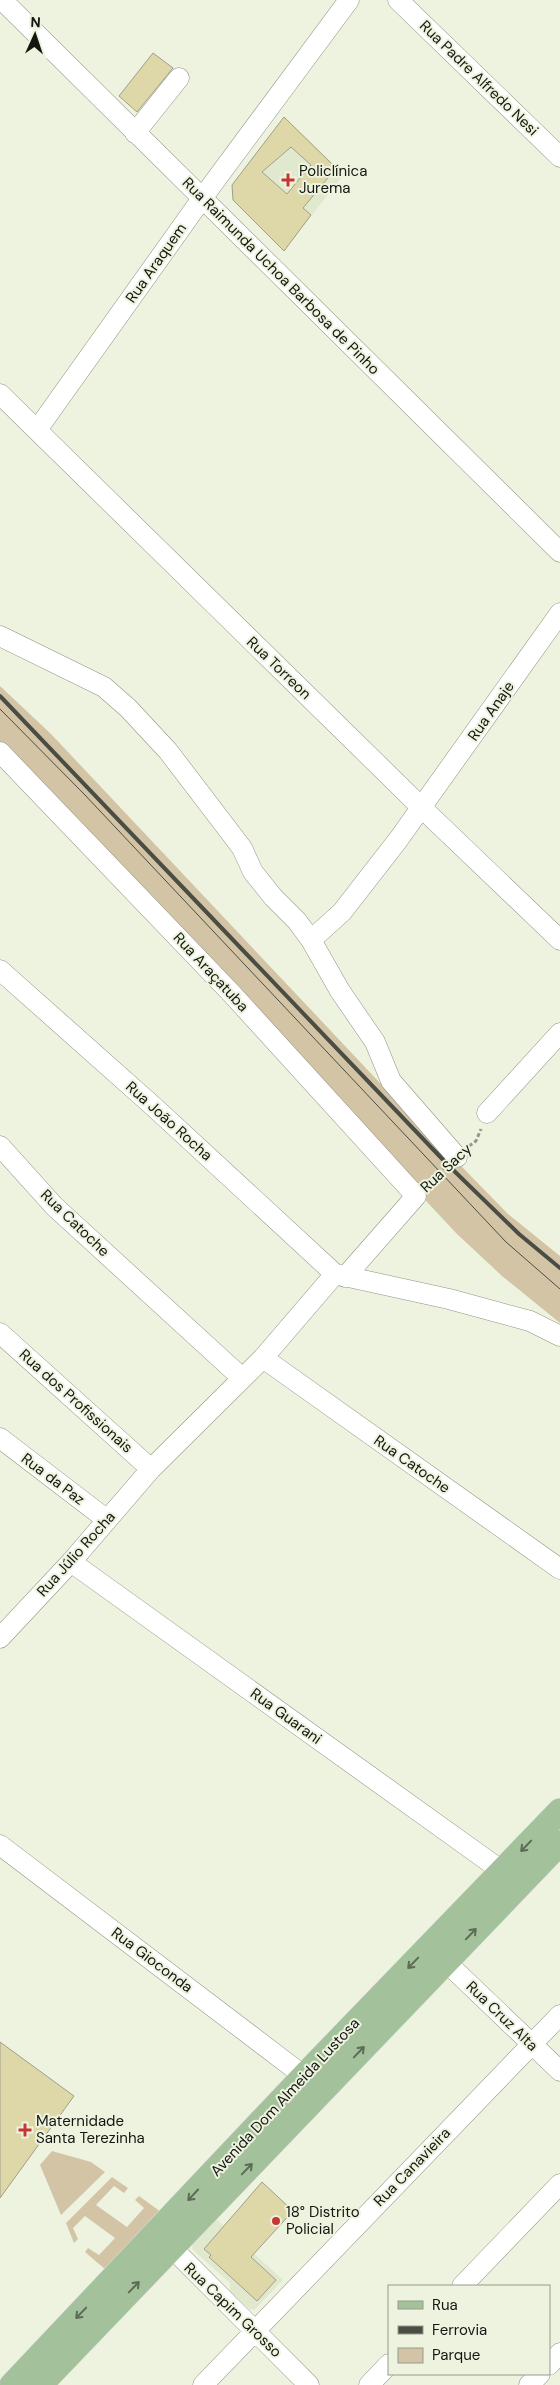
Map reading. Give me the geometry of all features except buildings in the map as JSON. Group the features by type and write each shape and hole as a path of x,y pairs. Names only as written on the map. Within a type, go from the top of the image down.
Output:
{"main road":[{"name":"Avenida Dom Almeida Lustosa","path":"40,2385 304,2076 560,1810"},
{"name":"Avenida Dom Almeida Lustosa","path":"12,2385 164,2241 445,1961 560,1843"}],"street":[{"name":"Rua Raimunda Uchoa Barbosa de Pinho","path":"2,0 560,552"},
{"name":"Rua Araquem","path":"37,430 203,197 349,0"},
{"name":"Rua Padre Alfredo Nesi","path":"398,0 560,156"},
{"path":"135,133 179,78"},
{"name":"Rua Torreon","path":"0,394 422,808 560,940"},
{"name":"Rua Anaje","path":"311,940 342,912 422,808 560,613"},
{"path":"0,636 104,687 128,708 168,751 242,848 253,872 273,897 297,921 311,940 340,991 375,1042 391,1081 457,1157"},
{"name":"Rua Araçatuba","path":"0,752 232,994 416,1196"},
{"name":"Rua João Rocha","path":"0,970 340,1275"},
{"path":"487,1113 560,1033"},
{"name":"Rua Catoche","path":"0,1146 55,1207 242,1378"},
{"name":"Rua Sacy","path":"340,1275 416,1196"},
{"path":"151,1469 264,1358 340,1275 449,1299 530,1322 560,1336"},
{"name":"Rua dos Profissionais","path":"0,1333 151,1469"},
{"name":"Rua Catoche","path":"264,1358 560,1569"},
{"name":"Rua da Paz","path":"0,1438 106,1519"},
{"name":"Rua Júlio Rocha","path":"0,1638 71,1562 106,1519 151,1469"},
{"name":"Rua Guarani","path":"71,1562 502,1871"},
{"name":"Rua Gioconda","path":"0,1845 304,2076"},
{"name":"Rua Cruz Alta","path":"445,1961 560,2071"},
{"name":"Rua Canavieira","path":"203,2385 560,2015"},
{"path":"463,2285 560,2184"},
{"name":"Rua Capim Grosso","path":"164,2241 309,2385"},
{"path":"550,2364 560,2353"},
{"path":"368,2385 388,2365"},
{"path":"529,2385 539,2375"}],"path":[{"name":"Rua Sacy","path":"416,1196 476,1141 487,1113"}],"shaded area":[{"name":"Policlínica Jurema","path":"284,117 344,174 284,251 233,200 232,185"},
{"path":"215,2218 283,2280 254,2310 249,2309 230,2291 230,2283 192,2249 193,2243"}],"green space":[{"path":"0,686 51,734 379,1082 508,1214 560,1256 560,1323 502,1276 456,1233 0,744"},
{"path":"52,2151 91,2162 105,2172 61,2215 40,2165"},
{"path":"112,2177 128,2188 124,2193 114,2186 96,2205 127,2227 144,2208 135,2200 139,2196 161,2212 106,2270 85,2252 88,2248 99,2255 115,2238 85,2216 73,2228 78,2239 74,2243 66,2223"}],"tram line":[{"path":"0,709 84,794 506,1242 560,1289"}],"railway":[{"path":"0,696 448,1165 519,1234 560,1268"}],"place":[{"name":"Policlínica Jurema","path":"288,180"},
{"name":"Maternidade Santa Terezinha","path":"25,2130"},
{"name":"18° Distrito Policial","path":"276,2221"}]}
